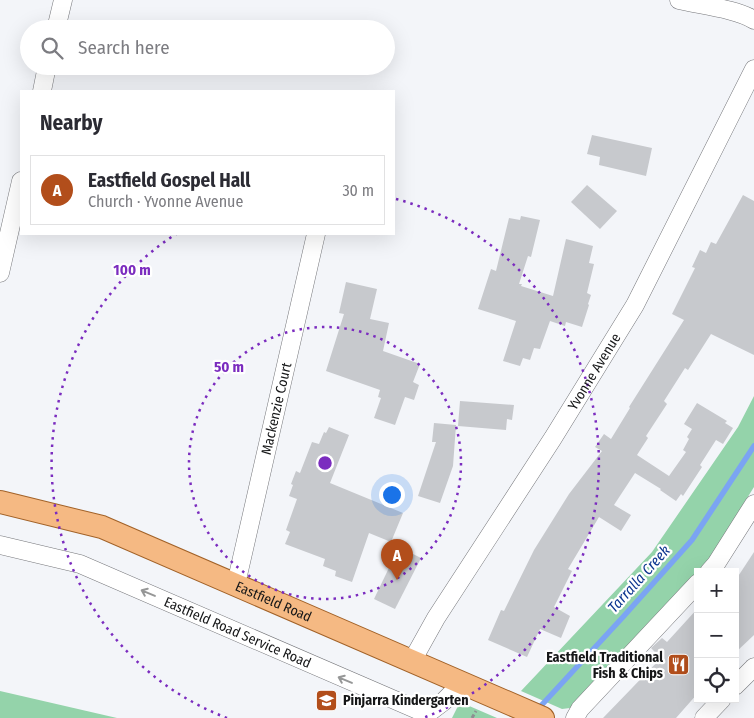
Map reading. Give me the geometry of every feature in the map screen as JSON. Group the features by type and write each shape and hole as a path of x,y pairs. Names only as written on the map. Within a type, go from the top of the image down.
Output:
{"main road":[{"name":"Eastfield Road","path":"0,502 102,527 543,718"}],"street":[{"path":"58,20 63,0"},
{"path":"679,0 737,13 754,20"},
{"name":"Yvonne Avenue","path":"412,660 436,618 553,438 635,305 754,70"},
{"path":"42,90 45,75"},
{"path":"0,273 20,185"},
{"name":"Mackenzie Court","path":"236,584 316,235"},
{"path":"712,568 754,504"},
{"name":"Eastfield Road Service Road","path":"0,545 80,564 427,714 443,702 462,682"},
{"path":"575,718 580,709 694,587"},
{"path":"739,682 754,667"},
{"path":"704,718 718,703"}],"green space":[{"path":"754,396 754,487 709,559 701,568 694,568 694,575 570,708 562,709 521,691 652,552 738,427"},
{"path":"0,691 117,718 0,718"},
{"path":"460,702 497,718 452,718"}],"building":[{"path":"592,135 652,148 646,176 599,165 600,157 587,154"},
{"path":"587,185 617,211 600,229 571,202"},
{"path":"743,195 754,201 754,355 711,334 688,370 685,368 664,401 667,404 646,436 648,438 637,455 669,476 686,452 683,450 692,429 684,424 697,403 727,421 725,423 733,428 723,444 716,440 700,465 702,467 683,496 681,494 676,501 635,473 614,505 631,515 621,531 599,517 568,569 572,571 554,607 570,616 561,638 540,629 527,657 488,640 501,610 504,611 534,550 569,494 602,451 595,447 604,434 611,439 684,320 672,314 695,268 692,267 700,250 706,253 711,242 716,244"},
{"path":"521,216 540,220 531,257 528,256 519,284 522,284 521,286 553,296 566,239 593,246 589,263 594,264 587,293 591,295 582,327 566,322 565,326 550,321 540,349 534,348 530,360 523,358 520,366 503,361 516,321 478,309 491,269 496,271 509,218 520,220"},
{"path":"346,282 377,289 370,319 389,323 383,351 420,364 413,382 419,385 414,400 405,397 395,425 374,418 381,398 378,397 380,390 326,371 344,314 339,313"},
{"path":"460,401 514,405 512,420 507,419 506,430 458,426"},
{"path":"434,423 456,425 453,466 440,503 418,496 436,442 432,442"},
{"path":"329,427 349,435 330,483 403,513 391,542 369,533 352,582 335,576 336,571 323,566 325,559 285,544 290,532 286,530 297,499 289,496 293,485 291,484 296,471 300,473 312,442 319,444 324,432 326,433"},
{"path":"399,547 421,558 395,609 374,599"},
{"path":"754,552 754,635 739,649 739,613 739,575"},
{"path":"694,612 694,698 676,718 603,718 661,658 651,648 662,638 667,642"}],"waterway":[{"name":"Tarralla Creek","path":"538,709 692,540 754,446"}],"place":[{"name":"Eastfield Gospel Hall","path":"397,580"},
{"name":"Eastfield Traditional Fish & Chips","path":"679,665"},
{"name":"Pinjarra Kindergarten","path":"327,700"}]}
